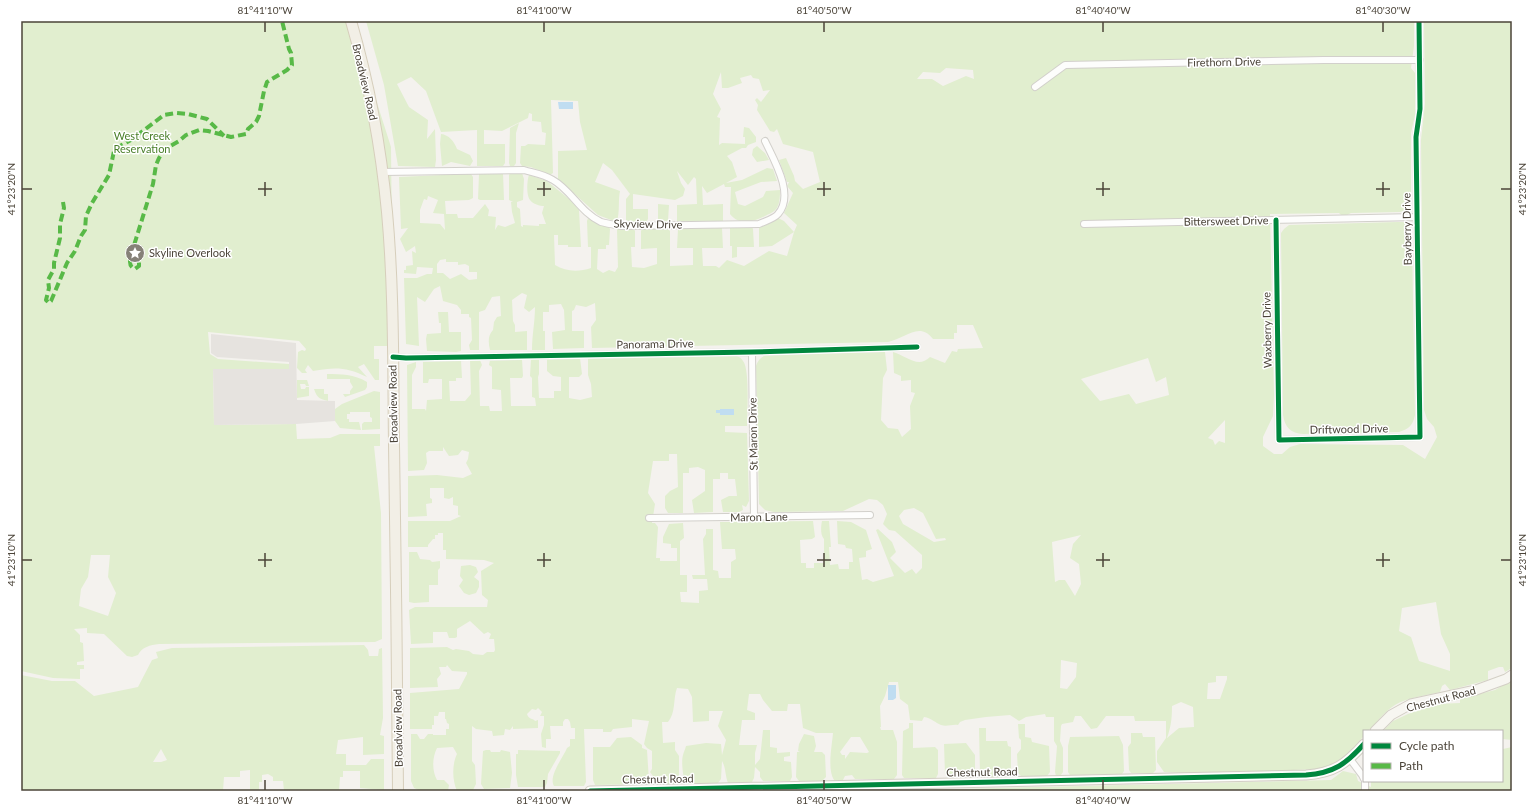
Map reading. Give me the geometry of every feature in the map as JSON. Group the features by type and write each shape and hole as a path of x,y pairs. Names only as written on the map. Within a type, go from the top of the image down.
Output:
{"main road":[{"name":"Broadview Road","path":"351,21 371,103 382,172 390,251 398,791"}],"street":[{"name":"Bayberry Drive","path":"1419,21 1420,109 1416,137 1420,437"},
{"name":"Firethorn Drive","path":"1035,87 1062,67 1071,65 1420,60"},
{"name":"Skyview Drive","path":"382,172 524,170 541,174 554,180 588,213 601,222 622,226 759,224 777,216 782,209 784,198 783,184 776,163 765,141"},
{"name":"Bittersweet Drive","path":"1084,224 1417,217"},
{"name":"Waxberry Drive","path":"1276,220 1279,440"},
{"name":"Panorama Drive","path":"392,357 424,358 752,352 917,347"},
{"name":"St Maron Drive","path":"752,352 754,517"},
{"name":"Driftwood Drive","path":"1279,440 1420,437"},
{"name":"Maron Lane","path":"649,518 870,515"},
{"name":"Chestnut Road","path":"1376,730 1383,721 1391,715 1412,704 1476,690 1506,679 1512,675"},
{"name":"Chestnut Road","path":"590,791 709,790 1306,775 1329,771 1339,767 1350,760 1363,745"},
{"path":"1350,760 1363,779"}],"green space":[{"name":"West Creek Reservation","path":"21,21 351,21 391,147 393,346 374,346 374,359 379,359 379,380 375,380 364,364 358,367 367,377 353,371 341,369 313,371 308,365 305,370 307,373 302,373 297,368 298,352 302,350 305,351 306,349 299,341 208,332 210,354 218,359 289,364 289,369 213,369 214,425 296,424 297,439 330,438 340,434 380,434 380,446 374,446 381,513 382,639 375,642 159,644 147,647 138,655 132,657 127,656 104,634 87,633 87,628 74,629 80,635 80,642 83,643 84,661 77,662 77,665 84,665 84,669 80,669 80,679 53,678 21,671","holes":["91,555 110,555 108,577 116,593 108,616 79,606 81,589 88,577"]},
{"path":"366,21 1414,21 1414,46 1411,68 1415,73 1415,115 1411,133 1411,203 1406,210 1400,212 1351,213 1343,217 1339,213 1270,214 1274,395 1273,416 1263,437 1263,446 1274,454 1282,454 1290,447 1300,444 1403,445 1425,459 1437,437 1434,427 1427,419 1424,410 1421,140 1425,104 1424,21 1512,21 1512,668 1505,672 1503,667 1499,667 1488,671 1488,680 1450,690 1445,684 1442,686 1440,692 1411,698 1400,702 1387,711 1369,730 1363,730 1363,737 1344,756 1333,764 1319,769 1202,774 1164,772 1157,762 1157,751 1166,738 1166,721 1135,721 1134,716 1106,716 1097,728 1091,729 1081,716 1075,716 1073,722 1062,724 1061,726 1060,741 1063,748 1063,772 1061,775 1056,776 1057,746 1054,741 1054,717 1046,717 1045,714 1026,717 1019,721 1010,715 965,720 960,722 958,725 945,726 924,717 922,721 910,720 908,705 900,699 898,682 889,682 880,706 880,727 881,730 893,730 897,742 897,775 894,779 855,779 852,775 845,776 843,780 834,780 830,764 833,733 816,733 803,728 800,704 788,704 787,711 772,711 760,694 749,694 747,710 755,713 755,720 742,720 739,745 757,745 755,765 760,759 763,730 770,730 770,747 777,748 777,753 790,752 790,756 784,757 784,761 791,762 792,777 790,781 763,781 760,777 760,772 755,767 752,782 728,783 722,761 721,779 718,783 686,783 683,774 682,761 686,746 706,743 721,744 722,755 726,740 718,726 723,711 709,711 709,721 693,722 692,697 688,689 677,688 671,718 668,722 662,722 663,743 675,742 675,750 679,756 679,780 676,780 674,784 658,784 656,781 653,781 653,776 650,772 652,769 652,751 644,744 649,721 632,719 632,727 613,729 611,732 603,732 603,729 584,729 586,782 584,786 554,786 554,772 567,748 570,746 570,739 575,739 575,728 571,728 568,719 565,719 563,726 550,726 551,739 546,739 546,748 542,747 541,734 544,725 544,716 540,716 542,712 538,708 536,710 532,709 527,714 535,721 538,720 538,728 513,729 513,726 510,730 505,729 504,735 493,736 492,731 476,729 472,726 472,761 475,765 476,784 473,790 457,791 453,772 457,754 453,747 437,748 433,760 433,769 437,780 444,780 449,785 448,791 421,791 414,788 411,781 411,734 417,734 420,739 424,739 428,734 446,735 446,729 449,729 449,724 445,719 445,712 439,712 438,716 434,716 434,725 432,725 432,729 410,729 410,693 459,689 467,672 452,671 447,665 446,667 439,667 441,674 437,679 438,687 410,688 410,648 447,647 453,650 469,651 473,654 483,655 487,652 494,652 495,650 494,639 489,639 491,634 488,632 484,634 470,621 457,629 457,637 455,638 449,638 447,632 433,632 433,643 411,644 409,610 415,607 487,607 488,600 482,595 481,571 494,563 484,560 446,559 446,550 443,550 443,533 438,533 438,535 435,535 435,539 433,539 428,547 408,547 408,521 450,521 461,516 458,515 458,506 453,505 453,497 449,499 444,498 444,488 430,488 430,498 432,499 432,503 426,504 427,516 408,517 408,476 437,475 463,478 472,474 466,463 469,452 462,450 458,455 449,456 443,447 443,451 429,451 426,453 427,463 424,470 408,471 407,365 416,362 416,367 412,375 412,409 425,409 426,411 427,400 442,399 442,379 429,379 428,383 423,383 423,361 461,360 462,378 456,378 456,381 449,381 450,401 465,401 471,394 470,360 480,360 482,365 479,371 480,406 489,406 490,411 502,411 501,390 492,389 492,367 489,365 490,360 522,359 522,378 510,378 511,406 536,406 535,398 532,397 532,378 530,376 531,359 539,359 539,398 554,398 554,391 561,391 561,377 553,376 547,371 547,358 580,358 582,374 579,377 569,377 569,398 580,400 592,397 591,384 588,375 588,357 733,355 741,359 747,373 747,426 725,426 725,432 747,433 749,501 746,507 742,505 743,510 739,512 723,512 721,500 729,496 737,496 735,479 728,479 728,473 720,473 720,479 713,479 713,512 694,513 692,500 705,491 705,470 698,467 689,468 689,473 683,473 683,513 668,513 665,508 665,496 670,491 678,487 677,454 669,454 669,461 653,461 648,493 655,504 652,523 655,523 658,527 656,558 660,558 660,561 677,561 677,548 671,548 671,544 663,543 663,537 669,524 683,523 684,538 680,541 680,575 687,575 687,592 680,592 681,602 699,603 699,591 708,590 707,579 693,579 692,575 705,575 703,539 706,534 706,529 713,529 713,570 718,571 719,578 731,578 731,562 736,559 735,549 722,549 720,522 813,521 815,537 812,539 800,540 801,563 806,563 806,568 814,568 814,563 824,563 824,539 821,533 821,525 822,521 829,521 831,547 829,547 830,565 838,564 839,569 849,569 849,562 853,562 852,549 846,548 845,545 838,544 837,521 851,522 866,530 872,549 866,551 866,557 859,558 862,580 867,579 873,582 894,576 876,530 878,529 892,542 896,552 890,558 905,573 912,569 916,574 922,568 922,555 895,531 889,530 883,524 887,514 883,505 877,500 869,499 843,511 774,512 765,510 759,504 756,366 761,358 769,354 885,352 887,370 883,378 881,420 888,428 898,429 902,437 911,429 910,406 915,393 911,392 911,380 901,381 901,376 894,373 893,352 917,362 921,362 930,357 945,363 952,351 957,352 958,349 983,348 973,325 957,325 957,333 954,333 954,339 933,339 922,331 917,331 888,342 592,348 591,327 596,320 595,303 586,307 576,305 572,311 572,331 584,331 584,348 553,349 552,332 565,330 564,310 561,304 549,305 549,312 543,312 545,350 532,350 535,307 529,312 524,308 527,295 522,293 512,300 513,321 515,325 515,332 527,331 527,350 490,350 489,336 493,330 494,322 497,317 501,316 500,296 492,297 485,310 479,312 479,350 470,350 469,345 472,340 471,318 469,317 469,314 461,314 461,310 457,305 443,301 440,286 434,289 425,302 417,297 419,346 406,344 404,278 417,278 427,274 432,274 433,268 417,267 416,274 404,273 406,266 413,265 412,251 416,253 415,246 406,252 400,239 408,228 401,229 399,177 442,175 443,173 466,172 467,174 471,174 473,177 473,198 469,200 445,201 446,214 457,214 458,218 473,218 485,204 489,210 488,216 496,217 495,230 498,225 505,227 515,223 511,202 513,202 509,200 510,173 522,173 524,179 523,200 517,202 517,207 520,209 521,226 523,227 523,225 539,226 539,224 546,224 542,213 544,206 533,203 530,200 527,188 529,175 547,181 573,201 579,210 581,247 558,245 558,235 554,235 555,265 573,271 591,268 591,247 588,247 588,218 609,227 610,229 609,245 606,245 606,249 598,249 597,269 603,273 609,270 615,272 618,267 617,229 619,228 634,229 635,231 635,247 631,247 632,267 644,268 657,264 657,248 641,249 642,229 668,229 670,231 670,266 693,265 693,248 677,248 678,229 722,228 723,248 702,248 703,266 716,266 719,268 727,260 744,266 769,251 787,256 797,225 784,213 793,193 787,186 789,182 787,182 779,160 786,158 795,181 803,189 820,182 813,152 783,144 777,129 774,132 770,131 757,110 758,105 755,100 757,98 761,102 770,90 763,91 759,79 753,78 751,75 740,78 742,83 728,88 722,88 721,72 713,94 721,109 717,117 720,118 719,145 722,143 745,144 745,137 743,137 744,127 749,128 756,137 756,142 727,156 732,162 737,177 726,183 742,180 767,168 773,169 777,181 761,182 735,192 738,204 745,206 763,197 766,191 780,190 779,204 777,208 770,214 753,221 743,222 734,218 730,214 731,187 725,187 724,184 707,193 702,186 703,205 723,204 723,221 677,221 677,205 697,204 696,179 694,177 688,185 677,171 681,183 685,189 683,196 675,200 633,194 633,209 648,209 648,219 646,222 631,222 626,220 626,199 630,194 612,170 603,163 595,182 620,191 617,221 598,215 558,179 558,151 587,150 580,122 578,101 551,100 553,173 550,175 531,167 522,166 520,163 521,146 528,144 545,145 546,133 542,132 541,122 532,121 532,114 529,113 528,118 502,131 484,130 484,144 505,144 505,163 503,166 477,166 477,130 441,132 426,91 411,77 397,84 409,107 428,120 427,139 435,129 435,167 398,166 384,85","holes":["946,68 973,70 974,79 966,76 943,86 932,79 917,79 923,72 940,73","428,196 438,200 433,213 444,214 445,230 440,224 420,223 420,210 424,199 427,200","446,259 446,262 458,262 458,265 465,264 469,266 469,272 477,272 477,279 469,280 461,274 450,279 443,273 437,273 437,264 440,260","1148,358 1156,382 1166,377 1169,395 1136,404 1129,394 1100,401 1081,379","1225,420 1225,443 1219,441 1215,445 1213,440 1208,438","914,508 923,513 936,539 945,538 946,540 934,542 903,524 899,516 904,510","1081,535 1073,544 1070,558 1079,564 1081,584 1075,596 1065,580 1055,582 1052,542","1436,602 1441,634 1450,654 1450,671 1419,661 1411,637 1399,631 1402,608","1061,660 1077,663 1076,677 1067,689 1060,688","1216,676 1227,676 1220,699 1207,699 1208,683 1216,682","1181,702 1193,707 1194,727 1179,728 1167,738 1172,715 1172,706","851,737 860,737 869,752 850,752 845,759 845,755 842,755 840,752"]},
{"path":"519,123 516,133 516,163 514,166 510,166 510,128"},
{"path":"441,134 451,139 457,149 470,155 473,161 470,166 451,162 442,166 440,144"},
{"path":"757,146 765,153 769,160 757,162 752,155 753,149"},
{"path":"503,173 504,200 478,199 479,174"},
{"path":"658,204 669,205 668,221 659,221"},
{"path":"778,218 784,221 794,232 772,246 759,247 759,227 771,223"},
{"path":"1404,222 1408,225 1411,231 1412,238 1415,415 1413,421 1408,428 1399,432 1303,434 1292,431 1285,423 1283,415 1281,233 1289,225"},
{"path":"730,227 752,227 754,247 737,247 737,257 732,258 732,246 730,246"},
{"path":"438,312 448,312 449,332 461,332 461,351 427,351 427,334 441,333 441,323 439,323"},
{"path":"327,374 342,374 357,377 367,382 367,387 365,390 345,397 343,394 350,394 353,387 350,379 327,379"},
{"path":"297,380 307,380 309,386 300,384 301,389 309,387 309,396 297,398"},
{"path":"314,389 324,389 324,394 328,394 328,401 319,398"},
{"path":"374,391 380,392 380,429 362,430 362,424 364,422 372,422 370,412 350,412 350,414 347,414 347,419 349,419 349,422 359,422 361,430 340,428 335,421 335,409 342,404"},
{"path":"409,552 417,552 420,559 430,560 432,562 440,561 440,568 438,570 438,585 429,585 429,602 409,602"},
{"path":"470,565 476,567 478,572 474,577 479,581 479,587 476,593 469,595 464,593 459,586 463,580 460,576 461,566"},
{"path":"364,645 368,650 369,656 378,656 379,649 382,648 383,718 380,735 384,736 384,754 363,755 363,737 338,740 336,754 346,754 346,765 366,765 371,759 384,759 384,790 360,788 360,771 343,771 343,777 340,777 339,791 284,791 283,781 273,781 273,777 268,774 262,775 262,782 259,782 259,791 250,791 250,770 240,771 240,777 224,777 223,791 21,791 21,675 52,681 75,681 94,696 138,687 152,660 158,658 156,652 172,648","holes":["161,749 167,760 161,762 153,762"]},
{"path":"1512,680 1512,740 1503,739 1503,730 1384,730 1393,721 1408,714 1437,704 1460,703 1460,699 1495,690"},
{"path":"909,723 913,723 913,748 935,747 938,750 938,774 936,778 904,778 902,775 903,731 909,728"},
{"path":"1018,724 1025,724 1025,737 1031,738 1032,742 1049,746 1050,772 1047,776 1021,776 1018,773 1017,754 1021,749 1021,740 1019,738"},
{"path":"979,728 986,728 986,741 1007,741 1008,746 1011,747 1011,773 1009,776 983,777 980,774"},
{"path":"1131,733 1142,733 1143,737 1155,737 1156,770 1153,773 1131,773 1129,770 1128,747 1131,743"},
{"path":"804,734 814,736 816,746 814,752 822,752 825,755 826,777 822,781 799,781 796,777 797,752 800,752 798,751 799,744"},
{"path":"1119,736 1123,745 1124,771 1122,774 1070,775 1068,772 1068,746 1070,737"},
{"path":"631,737 642,745 642,748 647,750 649,781 647,784 595,785 593,780 593,747 610,747 617,738"},
{"path":"966,743 975,755 975,774 973,777 948,778 945,774 944,744"},
{"path":"1512,747 1512,791 874,791 1331,780 1343,771 1356,774 1358,781 1371,787 1371,782 1503,782 1503,749"},
{"path":"490,750 491,752 500,752 501,750 510,752 512,773 510,788 484,789 481,784 483,751"},
{"path":"518,750 560,751 548,774 545,787 518,787 516,775 516,754 518,754"}],"shaded area":[{"path":"211,334 296,343 297,400 335,401 335,421 296,424 214,425 213,369 289,369 289,362 217,357 211,353"}],"water":[{"path":"558,102 573,102 573,109 559,109"},
{"path":"734,409 734,415 720,415 720,413 716,413 716,410"},
{"path":"888,685 896,685 896,698 893,700 888,700"}],"marked path":[{"path":"135,253 139,255 139,266 135,269 130,265 131,255 153,184 156,165 165,149 186,135 199,130 231,137 246,134 248,129 256,122 259,116 267,82 287,70 292,65 291,53 282,21"},
{"path":"63,202 64,208 60,224 60,238 54,269 48,280 49,288 46,300 49,303 67,263 75,251 85,230 86,216 109,175 114,151 118,147 131,140 164,115 176,113 188,114 207,119 224,136"}],"cycle path":[{"path":"1276,220 1279,440 1420,437 1416,137 1420,109 1419,21"},
{"path":"393,357 752,352 917,347"},
{"path":"590,791 1306,775 1332,770 1345,762 1363,745"}],"place":[{"name":"Skyline Overlook","path":"135,253"}]}
